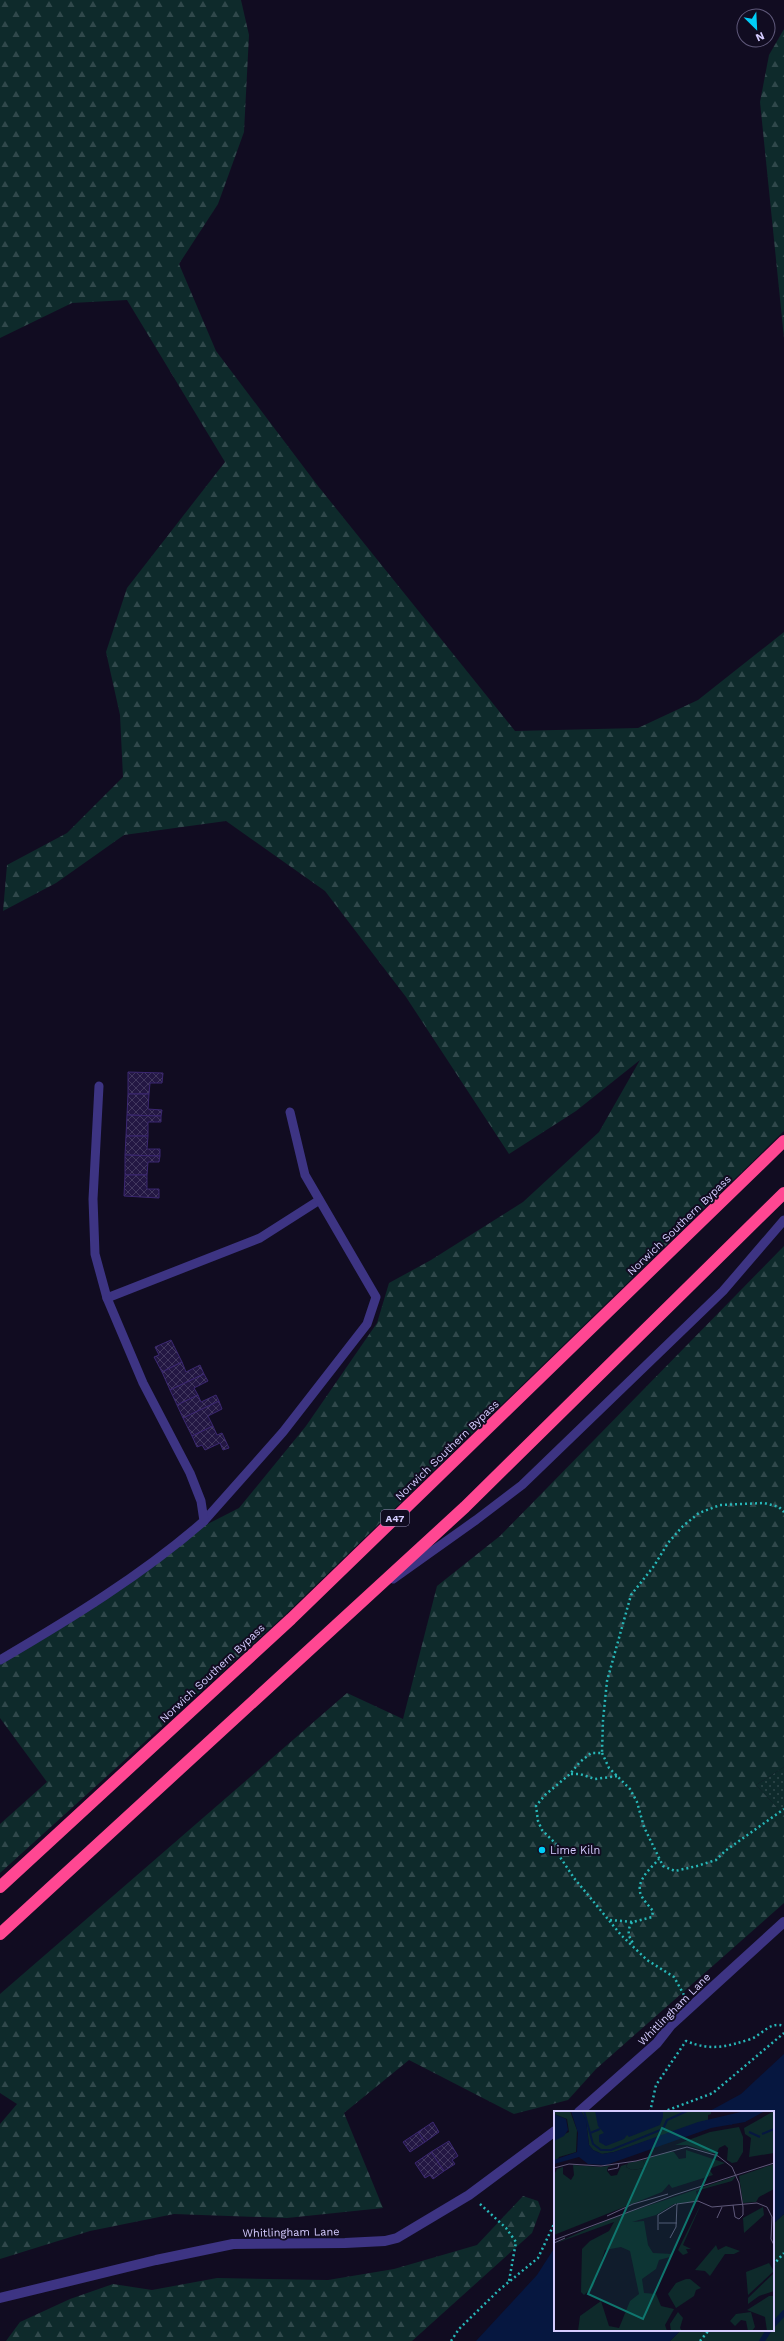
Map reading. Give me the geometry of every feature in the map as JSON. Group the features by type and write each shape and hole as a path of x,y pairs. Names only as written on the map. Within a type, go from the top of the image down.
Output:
{"highway":[{"name":"Norwich Southern Bypass","path":"0,1887 291,1619 784,1141"},
{"path":"0,1934 465,1507 784,1193"}],"street":[{"name":"Whitlingham Lane","path":"580,2111 657,2043 671,2025 784,1922"},
{"name":"Whitlingham Lane","path":"0,2298 156,2260 233,2244 385,2241 397,2238 469,2195 554,2132"}],"lane":[{"path":"99,1086 93,1199 95,1254 107,1298 143,1383 190,1473 201,1501 204,1521"},
{"path":"0,1660 38,1638 167,1553 204,1521 283,1432 368,1324 376,1297 318,1201 305,1175 290,1112"},
{"path":"107,1298 260,1238 318,1201"},
{"path":"364,1600 476,1520 522,1485 723,1291 784,1220"}],"path":[{"path":"784,1512 778,1507 764,1503 720,1505 699,1514 683,1526 668,1542 654,1566 631,1596 607,1681 603,1720 602,1753 609,1768 630,1789 637,1802 644,1827 663,1866 675,1871 716,1860 724,1852 784,1809"},
{"path":"602,1753 591,1753 580,1762 570,1774 557,1783 536,1806 538,1821 542,1830 556,1844 565,1866 621,1935 634,1945 648,1960 674,1977 692,2006"},
{"path":"570,1774 580,1774 595,1779 618,1776"},
{"path":"610,1920 633,1922 652,1917 653,1911 641,1894 641,1883 646,1872 659,1859"},
{"path":"633,1922 629,1927 629,1934 634,1945"},
{"path":"650,2111 656,2085 686,2041 700,2047 719,2048 752,2038 766,2028 778,2024 784,2026"},
{"path":"666,2111 713,2093 784,2033"},
{"path":"469,2195 506,2228 516,2242 509,2282"},
{"path":"450,2341 459,2329 509,2282 538,2258 554,2224"},
{"path":"774,2264 784,2253"},
{"path":"700,2341 708,2331"}],"green space":[{"path":"0,0 241,0 249,35 244,132 218,204 179,264 216,351 318,486 515,731 638,728 698,700 784,632 784,1131 286,1614 0,1873 0,1824 47,1782 0,1718 0,1660 38,1638 190,1533 239,1508 306,1426 377,1323 389,1283 431,1260 523,1202 599,1132 640,1060 576,1111 509,1154 406,997 325,891 226,821 124,835 56,883 3,911 7,865 67,833 123,777 120,715 106,652 127,588 225,462 127,300 72,303 0,338"},
{"path":"784,29 784,338 760,102 769,55 773,48 776,48 776,43"},
{"path":"784,1246 784,1767 756,1785 784,1815 784,1903 596,2069 568,2100 514,2114 409,2060 344,2113 383,2208 287,2218 174,2214 90,2231 0,2259 0,2124 17,2104 0,2093 0,1994 347,1693 403,1719 437,1586 500,1536"},
{"path":"784,1767 784,1815 756,1785"},
{"path":"523,2196 538,2201 541,2209 532,2233 412,2341 6,2341 20,2322 70,2299 113,2284 152,2290 217,2278 328,2280 394,2269 477,2245"},
{"path":"784,2214 784,2341 670,2341 680,2331 774,2331 774,2223"}],"water":[{"path":"784,2054 784,2214 774,2223 774,2111 710,2111 741,2094"},
{"path":"554,2249 554,2331 680,2331 670,2341 476,2341 537,2275"}],"building":[{"path":"128,1072 163,1073 162,1083 150,1083 149,1094 128,1094"},
{"path":"128,1094 149,1094 148,1109 162,1110 161,1116 127,1115"},
{"path":"127,1115 161,1116 161,1122 148,1122 148,1136 126,1136"},
{"path":"126,1136 148,1136 147,1149 160,1149 160,1156 125,1155"},
{"path":"125,1155 160,1156 159,1162 148,1162 147,1175 125,1175"},
{"path":"125,1175 147,1175 147,1189 159,1189 159,1198 124,1196"},
{"path":"171,1340 182,1362 162,1372 154,1357 159,1355 155,1347"},
{"path":"182,1362 186,1372 200,1365 204,1374 170,1390 162,1372"},
{"path":"204,1374 208,1381 194,1388 198,1395 177,1405 170,1390"},
{"path":"198,1395 201,1402 216,1395 219,1401 183,1418 177,1405"},
{"path":"219,1401 222,1409 208,1416 213,1426 192,1436 183,1418"},
{"path":"213,1426 217,1435 222,1433 229,1448 223,1450 220,1443 205,1450 202,1445 197,1447 192,1436"},
{"path":"433,2122 439,2132 425,2142 418,2132"},
{"path":"418,2132 425,2142 410,2152 403,2142"},
{"path":"449,2141 458,2156 452,2160 455,2164 444,2171 431,2152"},
{"path":"431,2152 444,2171 433,2179 430,2175 425,2178 415,2163"}],"waterway":[{"path":"774,2324 784,2313"},
{"path":"762,2341 768,2331"}],"place":[{"name":"Lime Kiln","path":"542,1850"}]}
